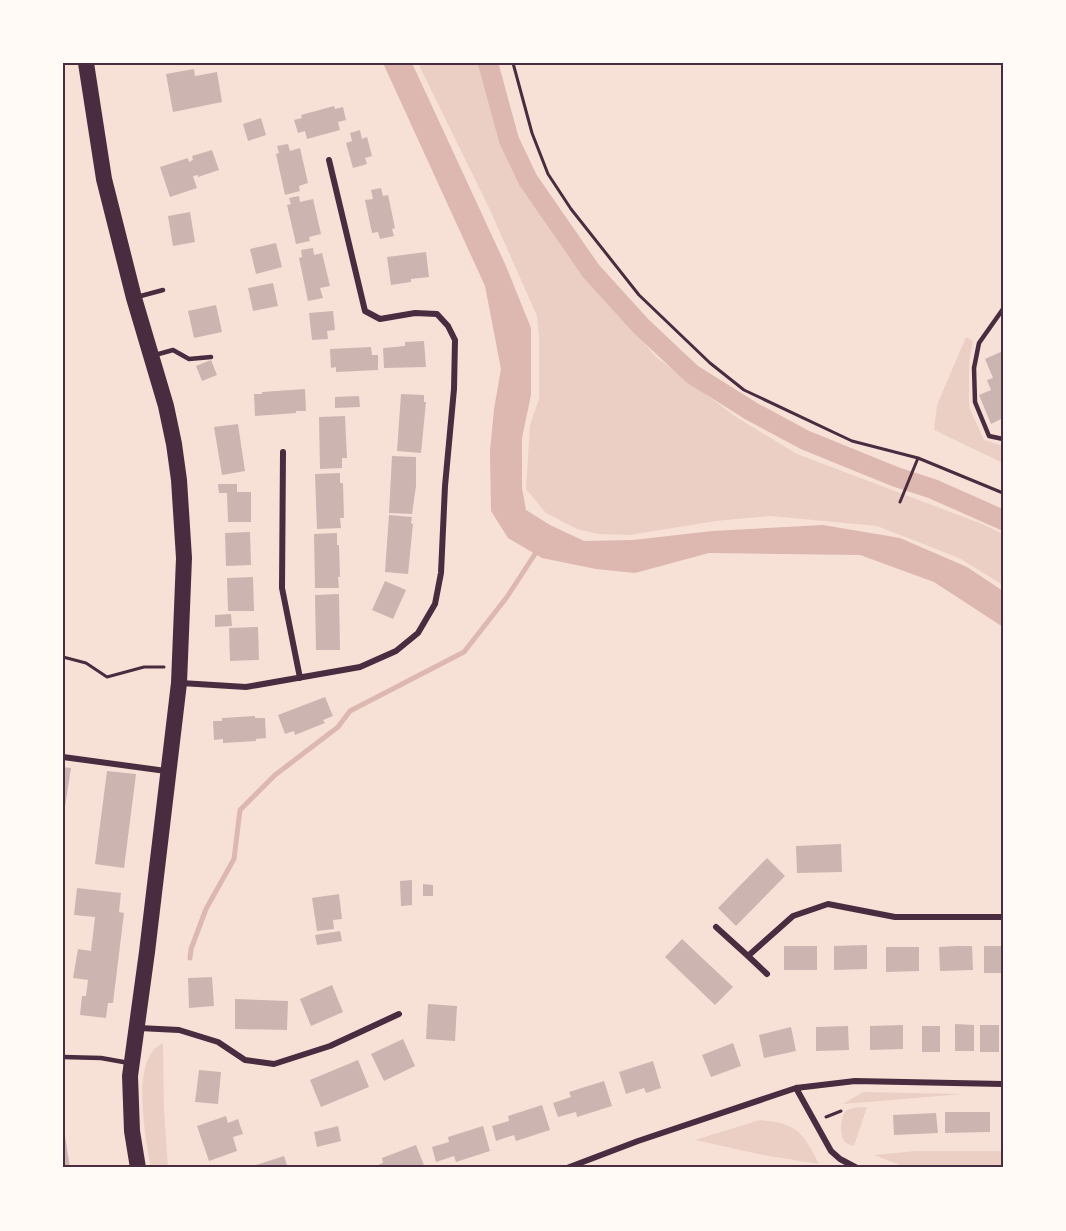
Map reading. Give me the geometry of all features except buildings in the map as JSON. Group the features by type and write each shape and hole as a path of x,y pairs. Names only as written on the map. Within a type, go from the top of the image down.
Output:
{"highway":[{"path":"86,63 104,179 174,444 179,480 184,558 179,679 170,772 131,1064 132,1131 138,1168"}],"street":[{"path":"179,679 246,687 360,667 396,651 418,633 435,604 441,573 445,486 454,389 455,340 448,326 437,315 415,313 380,319 365,311 329,160"},
{"path":"283,452 282,588 300,678"},
{"path":"63,757 170,772"},
{"path":"748,956 794,916 828,904 895,917 1003,917"},
{"path":"716,927 767,974"},
{"path":"136,1028 179,1030 218,1042 245,1060 274,1064 330,1046 399,1014"},
{"path":"567,1168 796,1088 855,1081 1003,1084"},
{"path":"796,1088 831,1151 857,1168"}],"lane":[{"path":"134,298 163,290"},
{"path":"1003,309 979,342 974,368 975,402 989,436 1003,439"},
{"path":"152,356 173,350 189,359 211,357"},
{"path":"63,1057 101,1058 131,1064"}],"path":[{"path":"513,63 532,133 548,174 571,209 639,295 710,363 744,390 852,441 918,458 1003,494"},
{"path":"900,502 918,458"},
{"path":"63,657 86,663 107,677 161,665 179,679"}],"shaded area":[{"path":"383,63 412,63 506,266 531,328 531,395 522,438 522,488 526,510 550,525 584,541 633,540 712,531 823,525 900,538 967,567 1003,591 1003,627 934,582 860,555 709,553 635,573 596,569 542,558 508,538 491,511 490,451 501,369 485,286"},
{"path":"418,63 483,63 506,147 568,252 656,357 736,417 797,454 1003,534 1003,585 959,558 877,526 770,516 716,521 630,535 598,534 577,529 546,513 526,489 530,425 539,399 537,316 490,210"},
{"path":"966,337 973,341 969,363 969,407 984,440 1003,446 1003,463 934,430 937,405"},
{"path":"163,1043 168,1168 151,1168 142,1100 143,1081 146,1064 153,1051"},
{"path":"863,1092 963,1094 843,1104"},
{"path":"867,1107 854,1146 845,1142 841,1131 845,1113 851,1108"},
{"path":"760,1120 773,1121 797,1131 808,1144 819,1164 763,1155 695,1140"},
{"path":"915,1151 1003,1151 1003,1168 908,1168 874,1155"}],"waterway":[{"path":"488,63 509,140 528,180 591,271 641,326 692,374 751,411 805,440 896,477 933,489 1003,520"},
{"path":"190,958 191,949 206,909 234,859 240,810 275,775 338,727 350,711 464,652 507,597 535,554"}]}
